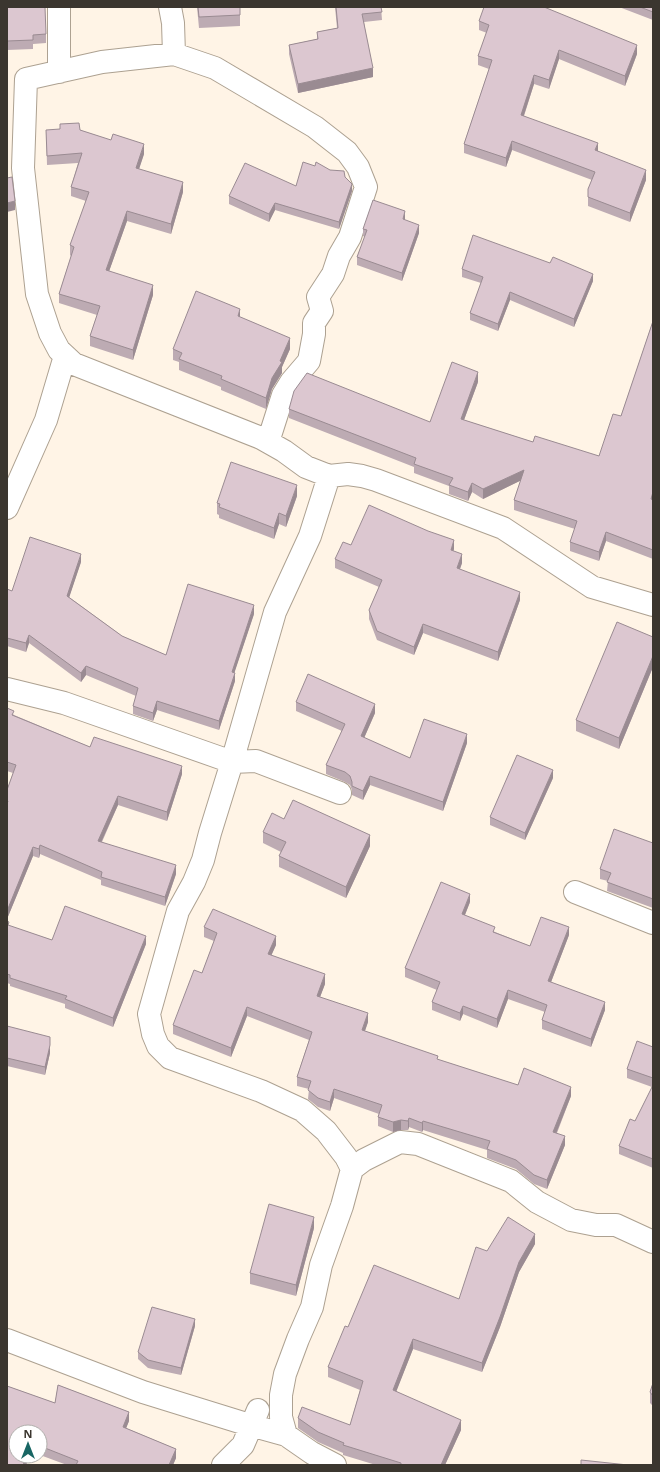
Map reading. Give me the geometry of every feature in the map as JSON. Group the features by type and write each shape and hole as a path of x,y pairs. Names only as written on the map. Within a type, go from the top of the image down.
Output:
{"street":[{"path":"60,7 60,72"},
{"path":"170,7 173,23 174,54"},
{"path":"268,442 283,395 291,382 309,361 314,334 314,323 322,311 318,297 333,274 339,256 350,237 366,187 358,167 347,152 315,127 215,68 174,54 102,62 26,79 16,91 37,294 50,333 59,350 74,364 234,426 284,451 306,467 329,476 348,474 376,480 503,528 592,587 653,605"},
{"path":"7,508 46,420 65,356"},
{"path":"329,476 310,536 275,612 203,860 194,882 178,911 149,1014 153,1034 158,1046 170,1058 261,1091 302,1110 326,1131 346,1157 352,1169"},
{"path":"7,689 64,703 232,762 256,761 340,793"},
{"path":"575,892 653,923"},
{"path":"286,1434 282,1417 281,1396 285,1374 312,1307 321,1265 342,1206 352,1169 364,1160 400,1142 418,1144 511,1181 537,1202 571,1220 596,1225 616,1225 653,1242"},
{"path":"7,1340 143,1392 243,1423 286,1434 312,1453 334,1465"},
{"path":"223,1465 243,1445 258,1410"}],"building":[{"path":"7,7 45,7 46,34 33,35 33,40 7,41"},
{"path":"198,7 240,7 240,15 199,17"},
{"path":"336,7 381,7 382,12 362,14 373,68 298,84 289,45 318,39 317,32 338,28"},
{"path":"484,7 544,7 637,45 625,76 559,50 549,80 534,75 521,115 598,143 595,150 646,170 630,213 588,197 588,189 595,172 512,141 506,158 464,144 492,60 478,56 489,25 479,21"},
{"path":"640,7 653,7 653,12"},
{"path":"79,123 80,130 111,140 113,134 144,144 136,168 183,182 171,224 127,211 106,270 153,285 133,350 90,336 100,306 59,294 74,247 70,245 89,192 71,187 82,153 47,156 46,130 60,129 60,124"},
{"path":"303,162 315,166 316,162 330,170 344,171 345,177 352,184 339,222 275,203 269,214 229,196 245,163 296,186"},
{"path":"12,177 15,201 7,203 7,178"},
{"path":"373,200 405,211 403,219 419,225 402,273 357,257 367,230 363,229"},
{"path":"473,235 550,263 553,257 593,274 574,319 510,292 498,324 470,313 483,277 462,269"},
{"path":"196,291 240,309 238,316 290,338 280,361 282,362 272,378 266,398 221,379 222,376 179,359 182,353 173,349"},
{"path":"653,321 653,492 651,499 653,500 653,550 606,532 599,552 570,542 577,521 514,500 524,470 483,489 472,483 468,492 449,485 453,478 414,464 416,458 289,409 294,391 307,373 430,422 452,362 478,372 461,419 533,442 535,436 599,456 613,414 621,416"},
{"path":"231,462 297,485 286,516 279,513 274,528 219,507 220,504 217,503"},
{"path":"369,505 428,531 454,540 451,550 462,554 457,568 520,592 498,652 423,624 414,647 377,631 369,610 382,580 335,559 343,542 351,545"},
{"path":"30,537 81,554 67,596 122,636 166,655 188,584 254,605 232,672 235,673 219,721 157,701 153,713 133,706 138,688 86,666 81,673 29,635 26,643 7,638 7,589 12,591"},
{"path":"617,622 653,637 653,656 619,738 576,720"},
{"path":"308,674 375,704 361,736 410,758 424,719 467,734 443,802 370,776 363,791 352,786 350,776 345,772 326,765 345,724 296,702"},
{"path":"7,708 14,711 12,715 90,747 94,737 182,766 167,812 118,796 98,841 176,865 165,897 101,877 102,872 40,845 39,849 33,847 7,911 7,790 16,765 7,762"},
{"path":"517,755 553,770 525,833 490,817"},
{"path":"293,800 370,835 346,887 279,856 286,842 263,832 272,813 284,819"},
{"path":"614,829 653,843 653,899 607,882 611,873 600,869"},
{"path":"441,882 470,894 462,914 495,927 493,932 530,946 541,917 569,927 548,981 605,1002 591,1039 542,1020 547,1005 508,990 497,1019 463,1006 460,1013 432,1002 440,982 405,968"},
{"path":"65,906 146,936 113,1018 65,999 67,996 10,978 10,975 7,974 7,921 9,922 8,925 52,940"},
{"path":"213,909 276,936 268,954 325,974 317,996 368,1013 362,1030 438,1056 437,1059 518,1085 524,1068 571,1087 553,1132 565,1136 547,1180 534,1175 516,1160 487,1149 490,1141 423,1121 422,1123 409,1118 408,1121 401,1120 393,1122 378,1117 382,1105 334,1089 330,1102 318,1098 308,1090 311,1081 297,1077 312,1032 247,1007 231,1048 173,1025 194,970 202,973 217,933 204,927"},
{"path":"7,1026 50,1037 50,1045 45,1067 7,1058"},
{"path":"637,1041 653,1047 653,1078 627,1069"},
{"path":"653,1085 653,1159 619,1146 630,1119 635,1121"},
{"path":"269,1204 314,1217 296,1285 250,1273"},
{"path":"508,1217 535,1234 519,1262 482,1363 413,1339 393,1390 461,1420 441,1465 401,1465 401,1463 343,1445 344,1443 318,1432 298,1418 302,1407 350,1425 363,1381 328,1367 345,1326 348,1327 374,1265 459,1299 476,1247 487,1251"},
{"path":"152,1307 195,1319 181,1368 148,1360 138,1352"},
{"path":"653,1383 653,1396 650,1392"},
{"path":"58,1385 129,1412 123,1427 176,1449 169,1465 76,1465 78,1461 48,1449 48,1424 8,1424 8,1464 23,1464 7,1465 7,1386 55,1403"},
{"path":"581,1460 628,1465 581,1465"}]}
